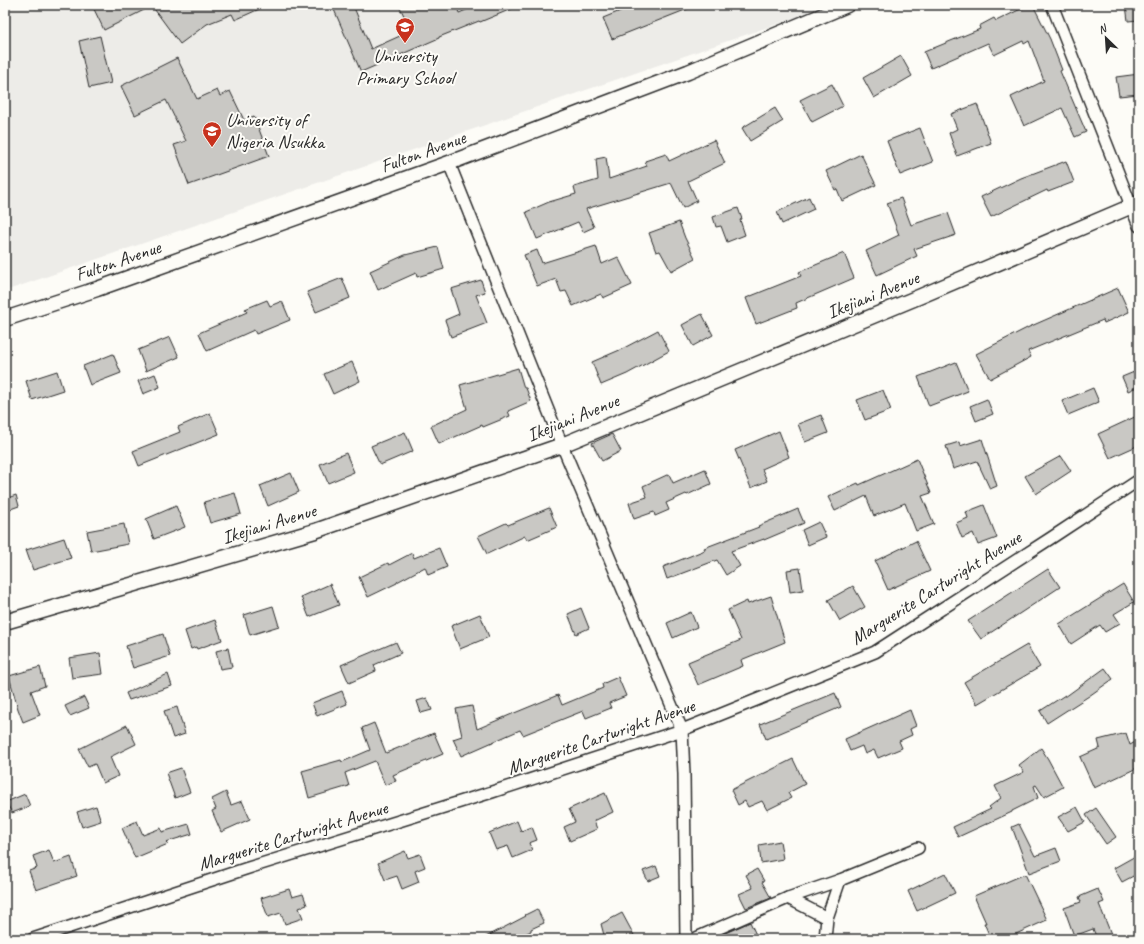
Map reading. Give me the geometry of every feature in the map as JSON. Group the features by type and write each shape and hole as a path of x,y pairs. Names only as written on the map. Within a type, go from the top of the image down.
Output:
{"street":[{"name":"Fulton Avenue","path":"5,319 97,289 449,163 688,72 847,5"},
{"path":"1052,5 1135,205 1139,226"},
{"path":"449,163 562,445 682,730 686,939"},
{"name":"Ikejiani Avenue","path":"5,622 315,531 562,445 921,296 1135,205"},
{"name":"Marguerite Cartwright Avenue","path":"33,939 245,869 492,792 682,730 875,652 1139,480"},
{"path":"694,939 788,898 840,880 918,848"},
{"path":"825,939 827,918 840,880"},
{"path":"788,898 827,918"}],"shaded area":[{"name":"University of Nigeria Nsukka","path":"5,5 832,5 5,291"}],"building":[{"path":"92,5 268,5 235,20 232,14 207,24 180,44 152,6 104,30"},
{"path":"332,5 353,5 371,49 411,31 399,5 456,5 459,13 478,5 521,5 439,37 361,72"},
{"path":"635,5 695,6 612,39 603,18"},
{"path":"1029,5 1033,5 1050,39 1062,70 1060,71 1086,132 1075,137 1062,108 1024,126 1011,97 1044,81 1029,41 1024,44 1023,41 994,55 988,43 931,68 924,52 980,29 979,26 994,18 996,21"},
{"path":"1126,5 1139,5 1139,20 1128,21"},
{"path":"100,36 111,83 89,88 79,41"},
{"path":"901,56 912,76 874,98 863,78"},
{"path":"177,58 197,99 217,90 220,96 230,91 244,120 254,116 269,156 189,185 174,145 186,141 166,100 135,115 121,86"},
{"path":"1139,74 1139,94 1119,96 1116,77"},
{"path":"832,84 843,106 812,122 800,100"},
{"path":"977,104 991,143 957,156 949,133 957,129 951,114"},
{"path":"775,108 783,121 750,141 742,128"},
{"path":"920,128 933,162 900,175 887,141"},
{"path":"714,140 725,163 688,181 697,201 683,208 671,183 586,209 594,227 583,232 578,222 537,239 526,212 549,202 576,194 574,187 598,180 596,159 606,157 609,179 647,166 645,161 666,154 669,161"},
{"path":"861,154 876,185 842,201 837,189 835,190 826,171"},
{"path":"1066,161 1074,182 1048,192 1047,190 991,217 981,197 1021,178"},
{"path":"809,197 814,209 782,224 777,212"},
{"path":"901,198 911,225 948,213 956,235 914,249 917,256 877,275 866,251 899,235 887,203"},
{"path":"738,208 745,235 727,242 721,226 716,227 713,217"},
{"path":"679,222 695,258 671,271 660,251 656,252 649,233"},
{"path":"596,246 602,264 618,257 632,285 603,298 601,294 573,306 566,291 561,292 556,279 537,286 524,255 537,250 542,263"},
{"path":"438,247 444,269 417,277 416,273 378,290 370,271 405,255"},
{"path":"844,253 854,278 796,303 797,308 756,324 746,298 801,276 799,272"},
{"path":"342,278 350,298 316,312 307,292"},
{"path":"481,280 485,292 476,295 487,323 451,337 445,320 459,314 451,289"},
{"path":"1118,288 1129,312 1104,323 1103,320 1028,351 1031,357 990,379 976,354 1029,327"},
{"path":"267,300 270,306 282,301 290,320 256,334 254,330 207,351 199,333 247,312 245,309"},
{"path":"702,314 713,335 693,346 682,325"},
{"path":"658,330 669,351 627,374 601,385 592,362 622,349"},
{"path":"170,337 179,357 146,371 138,350"},
{"path":"113,354 121,373 90,385 83,366"},
{"path":"352,362 360,381 333,394 324,374"},
{"path":"956,362 968,391 929,406 918,377"},
{"path":"518,368 524,388 526,388 531,401 508,411 510,416 483,427 482,425 439,444 431,426 467,409 460,385"},
{"path":"1139,370 1139,386 1128,391 1122,377"},
{"path":"57,371 63,390 32,400 26,381"},
{"path":"155,374 160,387 143,394 138,381"},
{"path":"1093,388 1099,402 1068,415 1062,401"},
{"path":"883,390 891,410 865,420 857,400"},
{"path":"987,399 993,414 976,421 970,406"},
{"path":"210,413 219,434 139,466 133,451 180,432 178,427"},
{"path":"821,415 828,433 805,442 798,424"},
{"path":"1139,415 1139,445 1110,458 1098,434"},
{"path":"779,431 789,457 762,469 767,481 751,488 735,450"},
{"path":"405,432 413,451 380,465 371,446"},
{"path":"612,434 621,451 602,461 592,443"},
{"path":"982,439 997,486 990,489 977,461 953,469 946,446 959,442 960,446"},
{"path":"346,453 354,472 328,483 320,464"},
{"path":"1061,456 1071,471 1036,494 1025,476"},
{"path":"917,459 931,493 922,496 934,524 916,531 905,503 874,516 866,496 835,511 828,497"},
{"path":"705,469 711,484 666,503 669,510 655,516 654,512 634,519 629,503 647,497 643,486 669,474 673,483"},
{"path":"291,473 299,492 268,506 260,486"},
{"path":"235,493 241,514 210,523 204,502"},
{"path":"16,495 19,506 5,511 5,499"},
{"path":"984,505 997,538 978,545 973,533 962,538 956,523 968,518 966,512"},
{"path":"176,506 185,527 154,539 146,519"},
{"path":"549,508 557,527 527,540 525,536 487,554 478,536 506,523 508,525"},
{"path":"798,509 804,523 764,540 731,551 740,566 726,575 717,560 667,579 663,567 705,550 704,548 759,527 758,526"},
{"path":"819,522 826,537 808,545 802,530"},
{"path":"124,524 128,544 91,551 87,531"},
{"path":"64,538 71,558 33,570 26,550"},
{"path":"916,541 930,571 888,590 875,561"},
{"path":"439,548 447,567 428,575 425,567 368,597 359,577 388,563 389,565 412,553 414,558"},
{"path":"800,568 803,590 790,592 787,570"},
{"path":"1048,569 1060,587 981,639 968,621"},
{"path":"330,584 339,605 309,617 301,597"},
{"path":"1123,584 1134,602 1114,614 1120,623 1105,632 1100,625 1071,644 1059,624"},
{"path":"853,586 865,607 840,621 828,600"},
{"path":"771,596 785,642 741,660 743,666 698,685 688,662 741,640 728,610 747,601 748,604"},
{"path":"273,606 279,626 250,635 244,615"},
{"path":"581,608 589,628 576,634 568,614"},
{"path":"691,612 697,627 673,638 667,623"},
{"path":"480,614 489,637 460,649 451,626"},
{"path":"215,620 222,640 197,649 196,647 191,649 185,631"},
{"path":"163,634 170,656 133,668 126,646"},
{"path":"396,642 401,653 374,665 376,671 349,683 341,665"},
{"path":"1027,645 1040,667 977,704 964,682"},
{"path":"228,648 232,667 220,669 216,651"},
{"path":"100,653 103,674 72,678 69,658"},
{"path":"40,667 45,686 31,691 40,715 23,722 9,676"},
{"path":"1105,668 1113,679 1047,723 1040,711 1065,695 1065,697"},
{"path":"168,674 172,686 129,700 126,693"},
{"path":"618,677 626,696 609,703 611,708 586,718 583,711 523,735 520,730 461,756 453,739 462,736 456,709 472,706 477,729 558,695 562,705 603,688 602,684"},
{"path":"342,691 347,704 317,716 312,703"},
{"path":"835,693 841,707 766,739 760,724"},
{"path":"84,697 89,708 70,716 65,706"},
{"path":"427,698 432,710 421,713 417,701"},
{"path":"177,707 185,734 173,738 164,711"},
{"path":"910,710 916,726 910,729 912,735 899,741 902,748 878,758 874,750 865,754 862,746 850,751 845,739"},
{"path":"374,723 386,753 434,733 443,754 393,775 396,781 385,785 375,761 345,773 349,786 309,798 302,771 341,760 342,762 370,750 362,728"},
{"path":"127,725 136,744 110,757 118,776 103,783 95,764 88,767 79,749"},
{"path":"1126,733 1130,745 1139,740 1139,767 1094,788 1080,757 1100,748 1098,740"},
{"path":"1041,748 1063,787 1044,797 1036,785 1034,786 1038,798 958,837 953,827 991,809 989,807 1001,798 995,786 1024,772 1019,765"},
{"path":"793,759 805,784 788,793 791,798 767,810 762,801 748,807 745,801 738,805 731,790"},
{"path":"181,768 190,792 175,798 166,773"},
{"path":"226,792 231,805 242,801 250,819 221,832 212,811 216,809 212,799"},
{"path":"605,793 613,812 594,821 597,829 570,841 564,827 575,822 569,809"},
{"path":"25,794 30,806 12,813 6,802"},
{"path":"96,806 101,821 82,827 77,812"},
{"path":"1077,807 1085,822 1068,831 1058,817"},
{"path":"1096,808 1116,837 1106,844 1086,815"},
{"path":"137,821 143,835 161,828 162,832 189,824 192,834 166,842 168,844 135,858 122,828"},
{"path":"517,821 521,831 532,827 537,840 529,843 532,850 513,858 508,846 496,850 489,833"},
{"path":"1019,824 1035,856 1056,848 1061,861 1029,873 1012,827"},
{"path":"780,841 783,859 761,863 759,845"},
{"path":"49,850 54,863 71,857 77,876 36,890 29,871 37,868 33,856"},
{"path":"405,851 408,858 420,854 425,867 415,871 419,882 402,889 397,876 385,880 378,863"},
{"path":"1139,854 1139,873 1122,882 1114,868"},
{"path":"656,866 660,876 648,881 643,871"},
{"path":"757,869 771,898 746,908 739,894 753,888 746,875"},
{"path":"945,873 955,893 917,911 908,891"},
{"path":"1025,874 1047,920 1005,939 991,939 984,923 986,923 974,896"},
{"path":"289,889 292,897 303,894 307,905 299,908 303,918 285,924 281,913 268,917 261,898"},
{"path":"1098,889 1104,902 1099,904 1113,939 1097,939 1093,929 1074,936 1064,908 1081,902 1079,897"},
{"path":"537,909 544,923 531,929 531,931 515,939 482,939 526,916 525,915"},
{"path":"622,913 636,939 605,939 601,924"},
{"path":"750,922 758,939 712,939"}],"place":[{"name":"University Primary School","path":"405,44"},
{"name":"University of Nigeria Nsukka","path":"212,148"}]}
